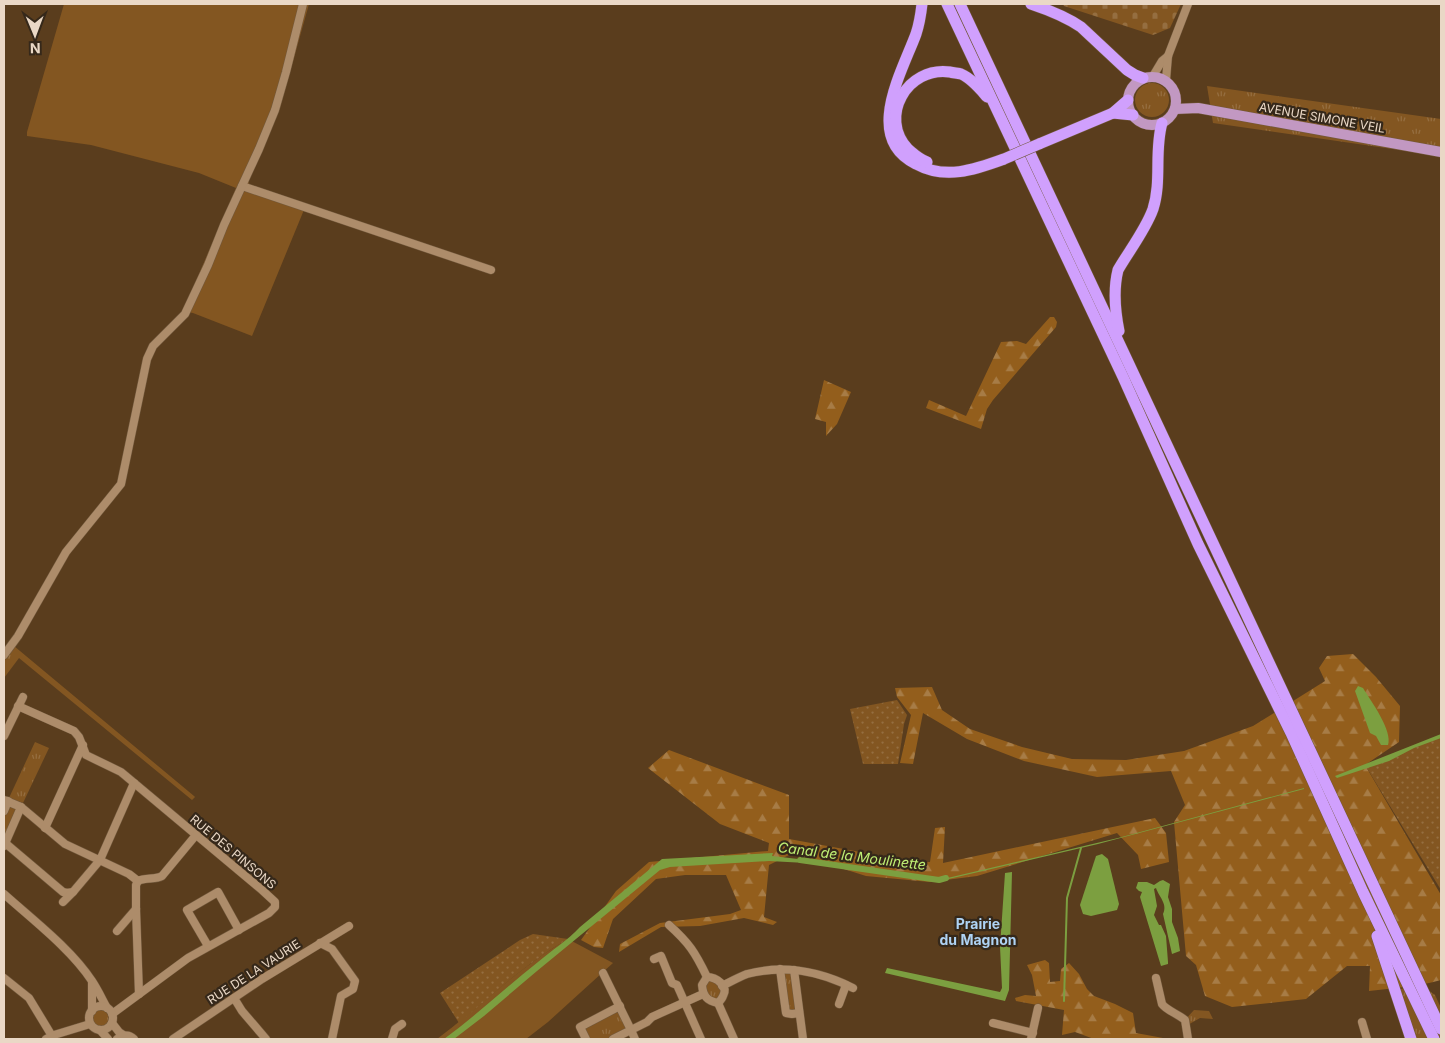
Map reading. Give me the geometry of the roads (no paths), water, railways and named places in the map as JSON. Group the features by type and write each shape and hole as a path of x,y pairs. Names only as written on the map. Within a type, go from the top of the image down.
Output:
{"highway":[{"path":"922,4 916,32 890,106 888,120 891,137 898,150 909,161 923,168 935,172 958,172 981,168 1113,113 1128,100"},
{"path":"947,4 1123,377 1198,544 1291,733 1362,892 1434,1039"},
{"path":"960,4 1441,1028"},
{"path":"1031,4 1072,22 1127,70 1135,75 1148,77"},
{"path":"995,105 976,85 962,74 942,71 916,78 906,89 897,105 896,118 898,132 904,144 914,155 924,161 956,165 1000,160"},
{"path":"1113,113 1133,115"},
{"path":"1122,348 1116,309 1116,279 1122,264 1153,208 1157,184 1158,144 1162,123"},
{"path":"1362,892 1411,1039"}],"main road":[{"path":"1148,77 1166,80 1171,85 1176,97 1175,109 1171,117 1162,123 1154,125 1139,121 1129,108 1128,100 1132,88 1148,77"},
{"name":"AVENUE SIMONE VEIL","path":"1176,97 1198,108"},
{"name":"AVENUE SIMONE VEIL","path":"1175,109 1198,108 1441,152"}],"street":[{"path":"4,655 18,636 66,552 122,484 147,359 153,346 185,314 208,265 275,110 303,4"},
{"path":"1166,80 1168,56 1188,4"},
{"path":"1148,77 1168,56"},
{"path":"242,186 491,270"},
{"path":"4,736 23,697"},
{"path":"18,706 74,731 79,736 82,746 82,756 45,828"},
{"name":"RUE DES PINSONS","path":"82,756 121,772 275,902 275,907 269,913 188,958 139,994 110,1011"},
{"path":"22,807 4,844 67,896 100,860 134,783"},
{"path":"4,811 6,801 22,807 65,844 129,874 138,881"},
{"path":"139,994 133,917 136,909 136,885 138,881 144,878 162,876 196,835"},
{"path":"208,946 187,910 218,892 239,930"},
{"path":"4,894 77,961 92,981 110,1011 112,1023 125,1036 134,1039"},
{"path":"117,931 133,917"},
{"path":"669,925 688,942 707,977"},
{"name":"RUE DE LA VAURIE","path":"173,1039 234,998 349,926"},
{"path":"320,943 332,948 355,981 353,989 341,996 332,1039"},
{"path":"654,959 661,956 672,983 677,985 701,1039"},
{"path":"722,986 746,974 780,970 810,971 836,979 850,986 839,1004"},
{"path":"780,970 786,1013 799,1013"},
{"path":"794,970 803,1039"},
{"path":"603,973 635,1039"},
{"path":"707,977 717,979 722,986 724,996 718,1003"},
{"path":"707,977 702,985 703,994 707,999 718,1003 734,1039"},
{"path":"4,978 29,998 49,1038 90,1024"},
{"path":"1156,978 1162,1004 1164,1007 1178,1013 1185,1020 1188,1039"},
{"path":"92,981 90,1024 100,1030 108,1039"},
{"path":"613,1039 647,1022 652,1017 703,994"},
{"path":"234,998 242,1011 266,1039"},
{"path":"586,1039 580,1028 620,1006"},
{"path":"92,1011 99,1007 110,1011"},
{"path":"993,1023 1032,1036 1038,1008"},
{"path":"1362,1022 1367,1039"},
{"path":"100,1030 107,1029 112,1023"},
{"path":"392,1039 395,1029 402,1024"},
{"path":"117,1039 125,1036"}],"waterway":[{"path":"1064,1001 1067,898 1081,848"},
{"name":"Canal de la Moulinette","path":"800,860 939,880 946,878"}],"district":[{"name":"Prairie du Magnon","path":"978,932"}]}
